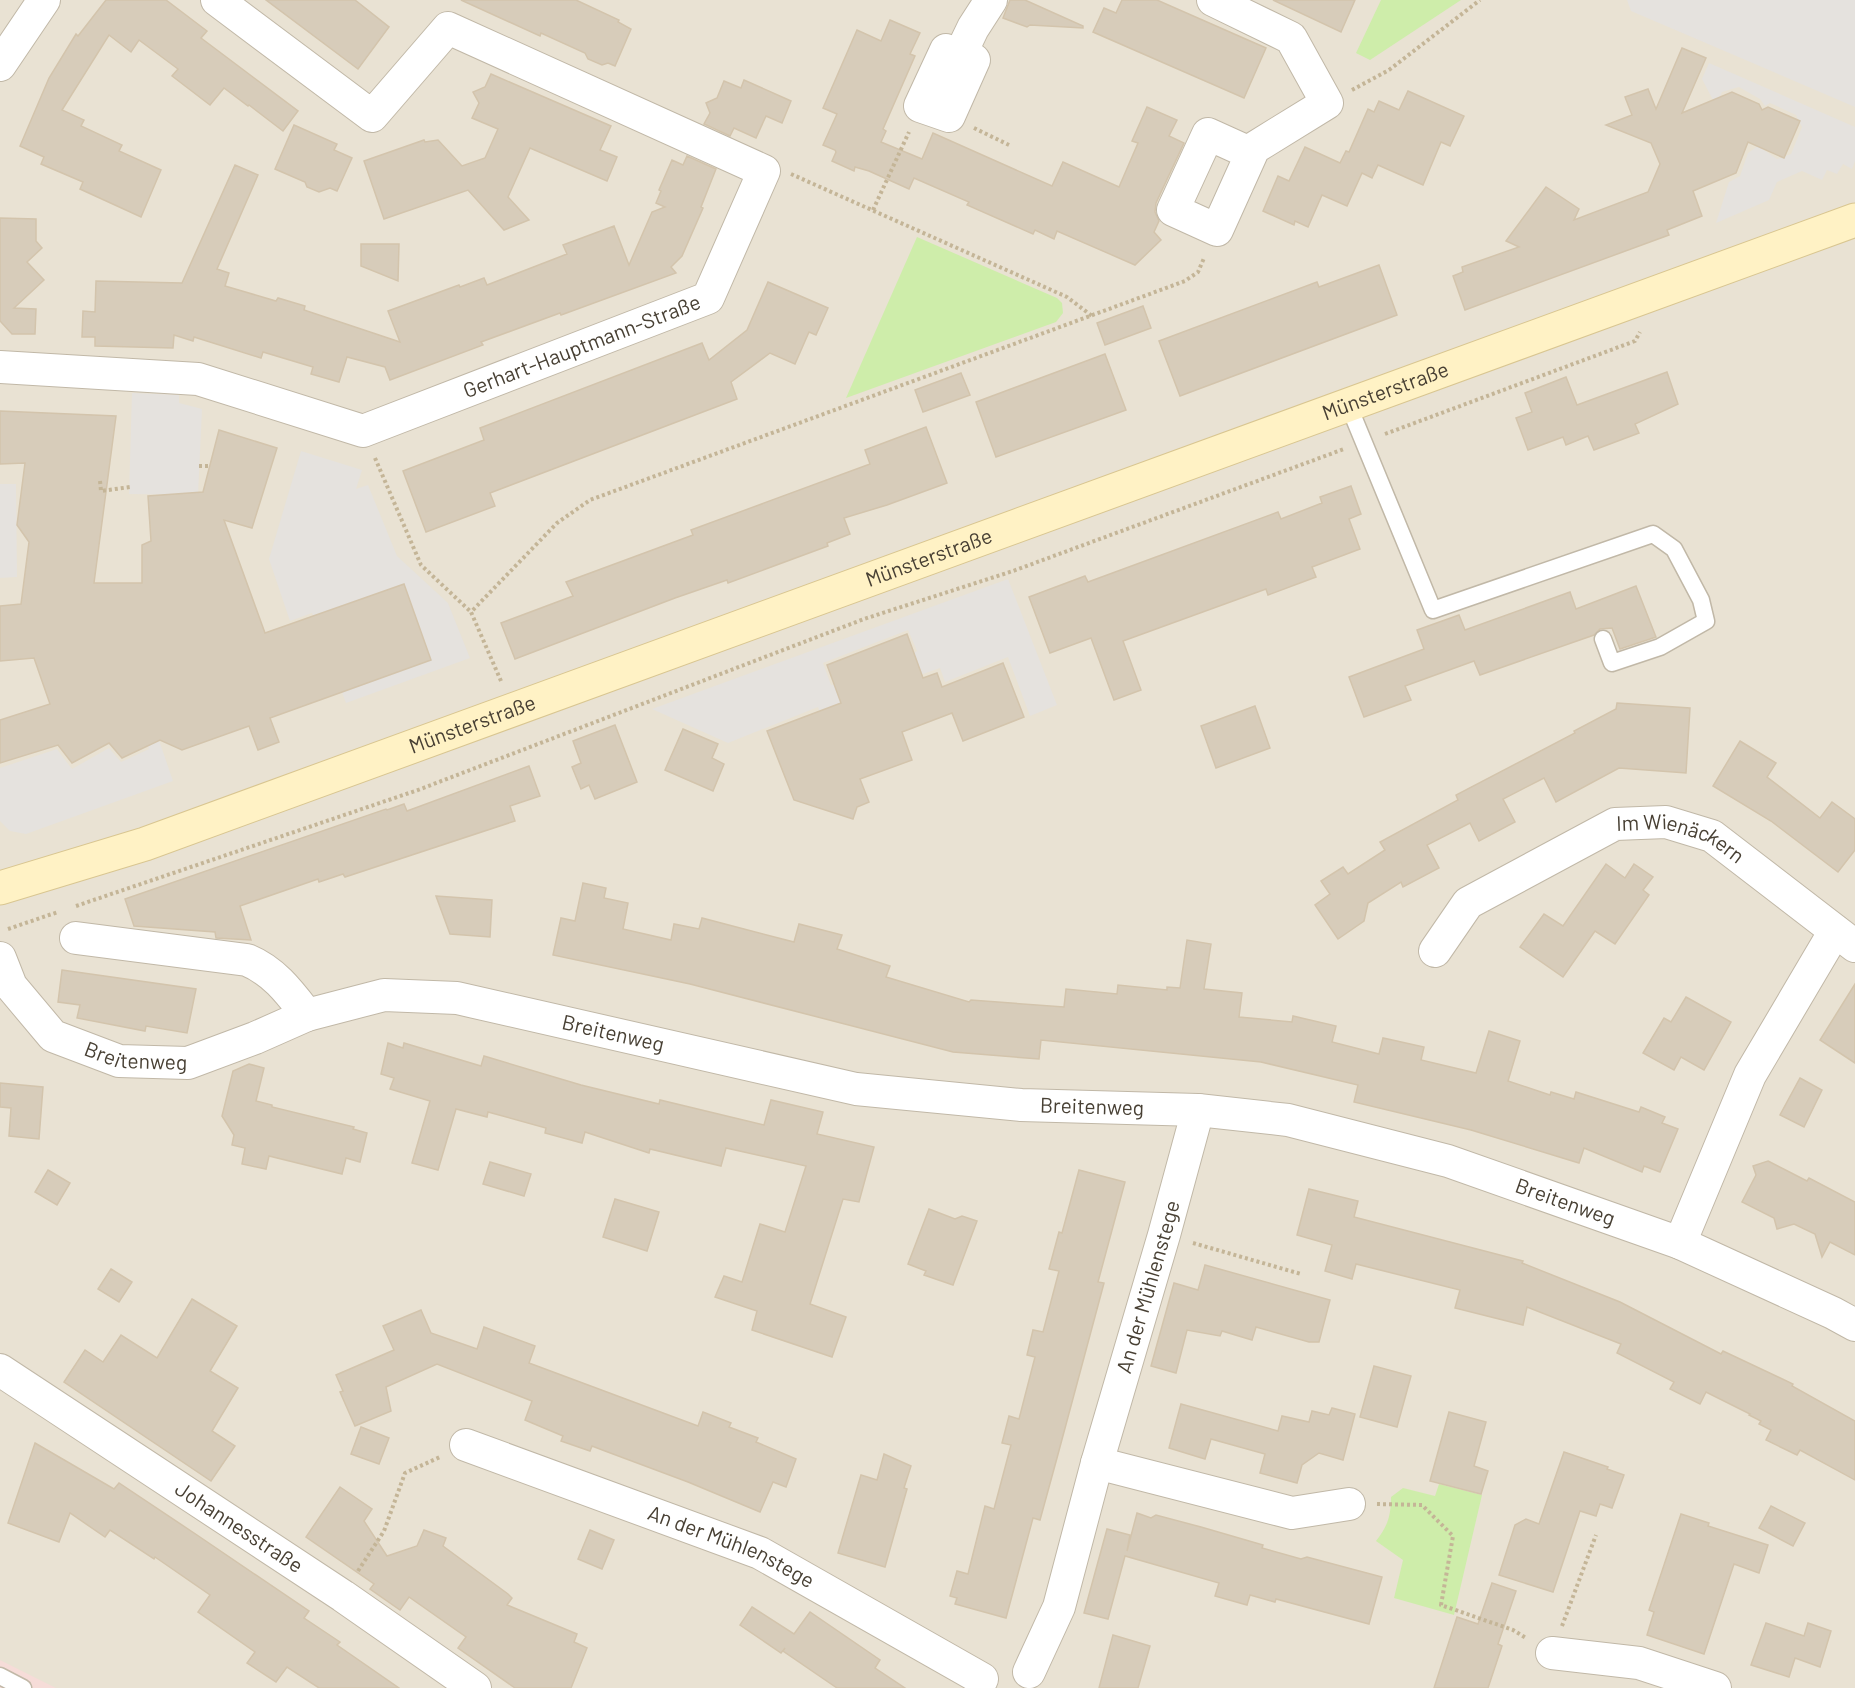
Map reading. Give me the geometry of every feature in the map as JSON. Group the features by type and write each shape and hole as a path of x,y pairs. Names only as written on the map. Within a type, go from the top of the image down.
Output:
{"main road":[{"name":"Münsterstraße","path":"0,888 145,844 1855,220"}],"street":[{"path":"0,65 44,0"},
{"path":"217,0 372,117 448,28 764,171"},
{"path":"960,55 973,28 991,0"},
{"path":"1213,0 1291,38 1327,102 1254,148 1217,230 1173,210 1208,134 1251,153"},
{"path":"946,50 974,60 949,116 920,106 946,50"},
{"name":"Gerhart-Hauptmann-Straße","path":"363,431 708,298 764,171"},
{"path":"0,367 198,379 363,431"},
{"name":"Im Wienäckern","path":"1435,951 1468,903 1616,824 1666,822 1712,836 1845,939 1750,1075 1680,1243"},
{"path":"76,938 248,960 269,972 307,1015"},
{"name":"Breitenweg","path":"0,958 11,986 53,1036 119,1061 188,1063 255,1038 307,1015 384,995 457,998 856,1089 1021,1105 1198,1110 1288,1120 1448,1161 1680,1243 1833,1313 1855,1326"},
{"name":"An der Mühlenstege","path":"466,1445 760,1553 983,1684 1031,1680 1059,1607 1097,1463 1198,1110"},
{"name":"Johannesstraße","path":"0,1370 343,1596 475,1688"},
{"path":"1097,1463 1292,1513 1349,1504"},
{"path":"1552,1653 1639,1663 1714,1688"}],"lane":[{"path":"1348,404 1433,610 1653,534 1674,549 1701,600 1706,621 1660,647 1612,663 1603,639"},
{"path":"2,1681 23,1688"}],"path":[{"path":"1327,102 1389,70 1480,0"},
{"path":"873,210 920,106"},
{"path":"949,116 1009,145"},
{"path":"764,171 791,174 873,210 1067,297 1092,316"},
{"path":"471,612 557,524 590,500 1185,281 1198,272 1217,230"},
{"path":"0,931 418,790 864,619 1013,571 1635,341 1641,331"},
{"path":"363,431 421,565 471,612 514,711"},
{"path":"199,466 209,466"},
{"path":"100,481 101,491 130,487"},
{"path":"1164,1235 1300,1274"},
{"path":"343,1596 384,1531 405,1473 466,1445"},
{"path":"1349,1504 1422,1505 1453,1536 1441,1605 1513,1630 1552,1653 1596,1535"}],"shaded area":[{"path":"0,0 1855,0 1855,1688 0,1688"},
{"path":"1627,0 1855,0 1855,107 1631,11"},
{"path":"1709,63 1855,127 1855,161 1852,169 1843,164 1837,174 1827,170 1822,180 1802,171 1777,182 1769,200 1716,223 1729,182 1740,176 1748,153 1758,146 1777,159 1791,154 1802,127 1796,115 1770,103 1765,106 1760,99 1739,87 1722,92 1717,102 1713,100 1702,79"},
{"path":"132,393 179,395 179,403 202,409 198,495 129,494"},
{"path":"301,451 362,470 356,489 368,485 397,556 448,603 470,658 346,703 312,613 290,621 269,559"},
{"path":"0,484 16,484 17,577 0,578"},
{"path":"1008,579 1057,705 1030,716 1008,657 945,682 940,668 920,675 912,654 917,651 908,630 823,663 831,685 837,684 870,774 847,784 818,707 728,743 652,709"},
{"path":"150,714 173,781 26,834 10,831 0,821 0,768 57,749 72,769 109,748 121,762 149,749 139,718"},
{"path":"0,1660 56,1688 0,1688"}],"green space":[{"path":"1381,0 1461,0 1370,60 1356,53"},
{"path":"917,237 1057,298 1062,303 1063,313 1056,322 846,398"},
{"path":"1439,1484 1482,1495 1454,1615 1394,1598 1403,1560 1376,1541 1388,1520 1391,1497 1403,1488 1435,1496"}],"building":[{"path":"106,0 166,0 207,31 201,38 298,111 283,131 224,88 210,105 172,76 178,69 139,40 131,52 109,35 62,110 84,120 81,126 122,145 119,151 161,170 141,217 80,189 83,182 41,164 44,157 20,146 49,78 76,34 78,36"},
{"path":"266,0 355,0 389,27 358,69"},
{"path":"461,0 576,0 619,20 618,22 631,29 615,66 608,63 602,65 588,59 585,53 541,33 540,36"},
{"path":"1010,0 1025,0 1083,26 1083,28 1030,25 1027,27 1003,18"},
{"path":"1122,0 1157,0 1266,48 1244,98 1093,32 1104,8 1116,13"},
{"path":"1273,0 1355,0 1341,32"},
{"path":"890,20 920,33 910,54 915,56 883,129 886,131 881,142 922,159 933,133 1052,186 1063,162 1119,187 1138,143 1132,141 1147,107 1177,120 1169,136 1184,143 1156,203 1155,212 1159,221 1154,232 1161,240 1135,265 1057,231 1054,239 1035,230 1033,234 967,205 969,202 914,178 909,189 869,171 855,167 854,171 832,161 835,150 823,145 837,114 823,108 857,30 881,41"},
{"path":"1682,48 1706,58 1682,113 1732,92 1759,104 1762,110 1768,107 1800,121 1784,158 1748,142 1736,173 1693,191 1702,216 1667,230 1669,235 1465,310 1453,276 1463,272 1462,267 1519,247 1506,241 1546,187 1579,209 1574,220 1648,192 1660,164 1651,143 1606,125 1632,115 1625,97 1648,89 1656,109"},
{"path":"491,74 611,126 600,150 617,157 607,181 530,148 508,197 529,220 504,230 468,190 384,219 364,161 424,140 425,142 438,140 462,166 485,158 498,129 472,118 479,103 473,92 485,87"},
{"path":"744,80 791,101 782,123 766,116 756,138 734,128 730,136 704,124 710,113 706,103 717,98 724,81 741,88"},
{"path":"1408,91 1464,116 1450,146 1441,142 1423,185 1378,165 1372,178 1362,173 1347,206 1322,195 1308,227 1295,221 1294,225 1263,211 1278,176 1289,181 1305,147 1340,163 1346,151 1349,152 1368,109 1374,112 1379,101 1399,110"},
{"path":"294,125 337,144 334,150 352,158 337,191 330,188 319,192 307,187 305,182 275,169"},
{"path":"687,156 716,169 701,207 703,208 682,256 671,267 676,273 481,342 483,345 390,380 385,367 347,357 339,382 311,374 313,367 263,352 261,358 194,337 193,341 174,335 173,348 95,346 95,337 82,337 83,311 95,312 96,281 182,283 235,165 258,175 217,269 229,273 225,286 276,301 278,298 305,306 304,310 400,342 388,311 484,278 487,285 567,254 563,245 614,226 629,265 652,212 665,207 656,203 672,160 683,165"},
{"path":"0,218 36,219 36,241 42,248 27,262 44,280 14,308 36,309 35,334 12,334 0,321"},
{"path":"361,244 399,244 398,281 361,266"},
{"path":"1379,265 1397,315 1180,396 1159,341 1317,282 1319,287"},
{"path":"768,282 828,308 816,335 809,332 795,364 770,353 731,382 737,399 490,493 495,506 426,532 403,471 484,440 480,428 702,343 709,360 747,330"},
{"path":"1143,306 1151,328 1105,345 1097,323"},
{"path":"1105,354 1126,410 996,457 976,402"},
{"path":"1667,372 1678,404 1635,424 1639,433 1594,450 1588,436 1566,445 1563,437 1528,450 1516,418 1532,412 1525,393 1566,377 1577,405"},
{"path":"961,373 970,395 923,412 915,390"},
{"path":"0,411 116,416 94,583 142,583 142,545 151,541 148,496 203,492 219,430 277,448 252,528 224,520 265,633 404,584 431,660 270,718 279,742 258,750 249,726 182,750 160,740 122,758 109,743 72,763 58,745 0,763 0,720 50,704 34,658 0,661 0,606 21,604 29,542 17,525 25,463 0,464"},
{"path":"926,427 947,483 844,518 850,534 827,543 828,546 728,583 727,580 675,598 515,659 501,623 573,596 566,582 693,535 691,530 870,464 865,450"},
{"path":"1351,486 1361,514 1349,519 1360,549 1312,567 1316,577 1268,595 1266,589 1123,641 1141,690 1114,700 1091,638 1050,653 1029,597 1085,576 1088,582 1278,512 1281,519 1322,503 1320,497"},
{"path":"1636,586 1656,637 1620,649 1612,628 1600,629 1594,635 1480,675 1474,661 1405,686 1411,700 1364,717 1349,677 1424,649 1417,630 1459,615 1465,630 1570,592 1576,609"},
{"path":"907,634 923,678 937,673 942,687 1003,663 1024,717 963,741 952,713 902,732 912,760 860,779 869,802 857,807 853,819 794,800 767,731 841,703 827,665"},
{"path":"1617,703 1690,708 1686,773 1619,768 1556,802 1544,778 1503,799 1515,822 1479,841 1470,823 1427,845 1439,868 1403,887 1401,882 1368,903 1364,921 1338,939 1315,905 1330,894 1321,881 1343,867 1348,874 1385,850 1380,842 1458,800 1456,795 1616,709"},
{"path":"1255,706 1270,748 1216,768 1201,726"},
{"path":"615,725 637,782 595,799 589,785 581,789 572,767 581,763 573,741"},
{"path":"683,729 718,744 712,758 724,764 713,791 665,770"},
{"path":"1740,741 1776,763 1767,777 1820,818 1832,802 1855,819 1855,850 1838,872 1771,821 1713,786"},
{"path":"529,766 540,796 510,806 515,821 345,877 343,874 319,882 318,879 240,906 251,940 216,938 215,932 134,926 125,899 386,809 404,804 407,811"},
{"path":"1606,864 1625,878 1634,864 1653,877 1643,890 1649,895 1615,944 1595,931 1563,977 1520,947 1544,914 1563,926"},
{"path":"583,883 606,888 604,898 628,903 623,929 671,940 674,924 699,929 702,918 794,942 799,924 842,935 837,949 890,966 886,977 969,1002 971,1000 1064,1007 1066,989 1117,994 1118,985 1167,990 1167,987 1180,988 1187,940 1211,944 1204,989 1242,993 1239,1017 1292,1022 1293,1016 1336,1026 1332,1042 1379,1054 1383,1038 1424,1047 1421,1060 1476,1073 1489,1031 1520,1041 1508,1081 1550,1095 1551,1092 1574,1099 1576,1092 1639,1112 1641,1107 1665,1117 1662,1123 1678,1129 1660,1172 1644,1166 1642,1172 1584,1148 1579,1163 1471,1130 1354,1102 1358,1085 1261,1062 1041,1040 1039,1059 953,1052 690,984 553,955 561,918 575,921"},
{"path":"436,896 492,900 490,937 450,934"},
{"path":"62,970 196,989 187,1033 146,1026 145,1031 77,1018 80,1005 58,1002"},
{"path":"1855,984 1855,1063 1820,1040"},
{"path":"1686,997 1731,1022 1704,1070 1681,1057 1674,1070 1643,1053 1664,1018 1671,1022"},
{"path":"388,1043 403,1048 404,1043 481,1066 484,1056 581,1085 659,1104 660,1100 764,1125 771,1100 823,1112 817,1134 874,1147 859,1202 843,1199 810,1304 846,1317 832,1357 752,1330 757,1311 715,1297 724,1276 742,1282 760,1224 785,1232 806,1166 726,1148 721,1166 650,1149 649,1153 585,1132 582,1143 545,1133 546,1128 488,1112 487,1117 456,1109 438,1170 412,1163 430,1101 390,1089 394,1078 381,1074"},
{"path":"249,1064 264,1068 256,1101 354,1127 353,1129 367,1133 360,1162 346,1158 342,1174 269,1156 266,1169 242,1164 245,1148 232,1145 234,1135 222,1116 233,1071"},
{"path":"1800,1078 1822,1090 1804,1127 1780,1115"},
{"path":"0,1083 43,1087 39,1139 9,1136 11,1108 0,1107"},
{"path":"1768,1161 1807,1181 1809,1178 1855,1202 1855,1255 1830,1242 1822,1257 1815,1234 1794,1224 1777,1229 1774,1218 1742,1202 1756,1175 1753,1166"},
{"path":"490,1162 531,1174 524,1196 483,1184"},
{"path":"48,1170 70,1183 57,1205 35,1192"},
{"path":"1079,1170 1125,1182 1098,1282 1104,1283 1057,1458 1040,1520 1033,1518 1006,1618 955,1604 957,1598 950,1596 957,1571 968,1574 985,1506 994,1509 1011,1445 1002,1443 1009,1416 1019,1419 1035,1357 1027,1355 1033,1330 1043,1332 1059,1271 1049,1269 1059,1232 1062,1233"},
{"path":"1309,1189 1358,1201 1354,1217 1523,1261 1522,1263 1620,1302 1721,1354 1723,1351 1793,1384 1792,1386 1855,1421 1855,1480 1800,1450 1797,1455 1766,1440 1771,1430 1759,1424 1761,1421 1706,1392 1700,1404 1670,1389 1674,1382 1617,1353 1621,1344 1527,1307 1523,1325 1455,1308 1460,1290 1356,1264 1352,1279 1325,1271 1332,1245 1297,1235"},
{"path":"615,1199 659,1212 647,1251 603,1237"},
{"path":"929,1209 955,1219 962,1216 977,1221 953,1285 924,1275 926,1271 908,1264"},
{"path":"1205,1265 1330,1300 1319,1342 1309,1342 1256,1327 1252,1340 1222,1331 1220,1336 1187,1330 1176,1373 1151,1366 1174,1283 1198,1290"},
{"path":"111,1269 132,1282 119,1302 98,1289"},
{"path":"192,1299 237,1326 210,1371 238,1388 212,1431 235,1446 211,1481 64,1382 85,1350 103,1362 121,1335 157,1358"},
{"path":"421,1310 431,1333 477,1349 484,1327 535,1346 529,1363 698,1426 703,1412 731,1423 729,1427 758,1438 756,1442 796,1459 786,1487 773,1482 760,1512 592,1446 590,1451 561,1441 563,1436 525,1420 532,1401 437,1364 386,1387 391,1411 355,1426 340,1392 343,1391 336,1375 394,1350 383,1326"},
{"path":"1374,1366 1411,1376 1397,1427 1360,1417"},
{"path":"1181,1404 1278,1431 1282,1416 1309,1422 1312,1411 1329,1415 1332,1408 1355,1414 1343,1460 1319,1453 1302,1465 1297,1483 1260,1473 1265,1454 1211,1439 1205,1459 1169,1448"},
{"path":"1449,1412 1486,1422 1474,1466 1488,1471 1481,1494 1430,1481"},
{"path":"361,1427 389,1438 379,1464 351,1454"},
{"path":"35,1443 114,1489 119,1483 197,1535 309,1611 304,1618 340,1642 337,1645 399,1688 319,1688 287,1667 276,1682 247,1663 255,1652 198,1612 210,1595 155,1557 154,1559 110,1530 105,1537 70,1513 59,1542 8,1523"},
{"path":"1564,1452 1624,1475 1612,1508 1600,1504 1596,1516 1580,1511 1553,1592 1499,1575 1515,1525 1526,1519 1539,1524"},
{"path":"884,1454 911,1466 904,1488 907,1489 885,1567 838,1553 861,1475 877,1480"},
{"path":"340,1487 372,1509 364,1521 387,1556 417,1546 424,1530 446,1538 443,1546 512,1598 507,1605 577,1634 574,1642 587,1648 571,1688 515,1688 458,1648 466,1637 409,1597 400,1610 370,1589 374,1584 306,1537"},
{"path":"1771,1506 1805,1523 1793,1546 1759,1528"},
{"path":"1137,1513 1151,1518 1156,1515 1201,1527 1301,1559 1307,1557 1382,1577 1369,1624 1276,1599 1275,1602 1250,1595 1247,1605 1215,1596 1219,1583 1125,1556 1108,1619 1084,1613 1107,1529 1130,1535 1127,1551"},
{"path":"1681,1514 1709,1523 1708,1526 1768,1545 1759,1573 1734,1564 1704,1654 1647,1635 1654,1612 1649,1610"},
{"path":"590,1530 614,1540 602,1569 578,1559"},
{"path":"1492,1583 1516,1591 1498,1644 1502,1646 1488,1688 1434,1688 1457,1617 1478,1624"},
{"path":"752,1607 794,1634 810,1612 880,1660 875,1668 905,1688 837,1688 783,1651 785,1648 781,1653 740,1625"},
{"path":"1766,1623 1804,1636 1808,1623 1831,1631 1820,1667 1795,1658 1789,1677 1751,1665"},
{"path":"1113,1635 1150,1646 1138,1688 1099,1688"}]}
